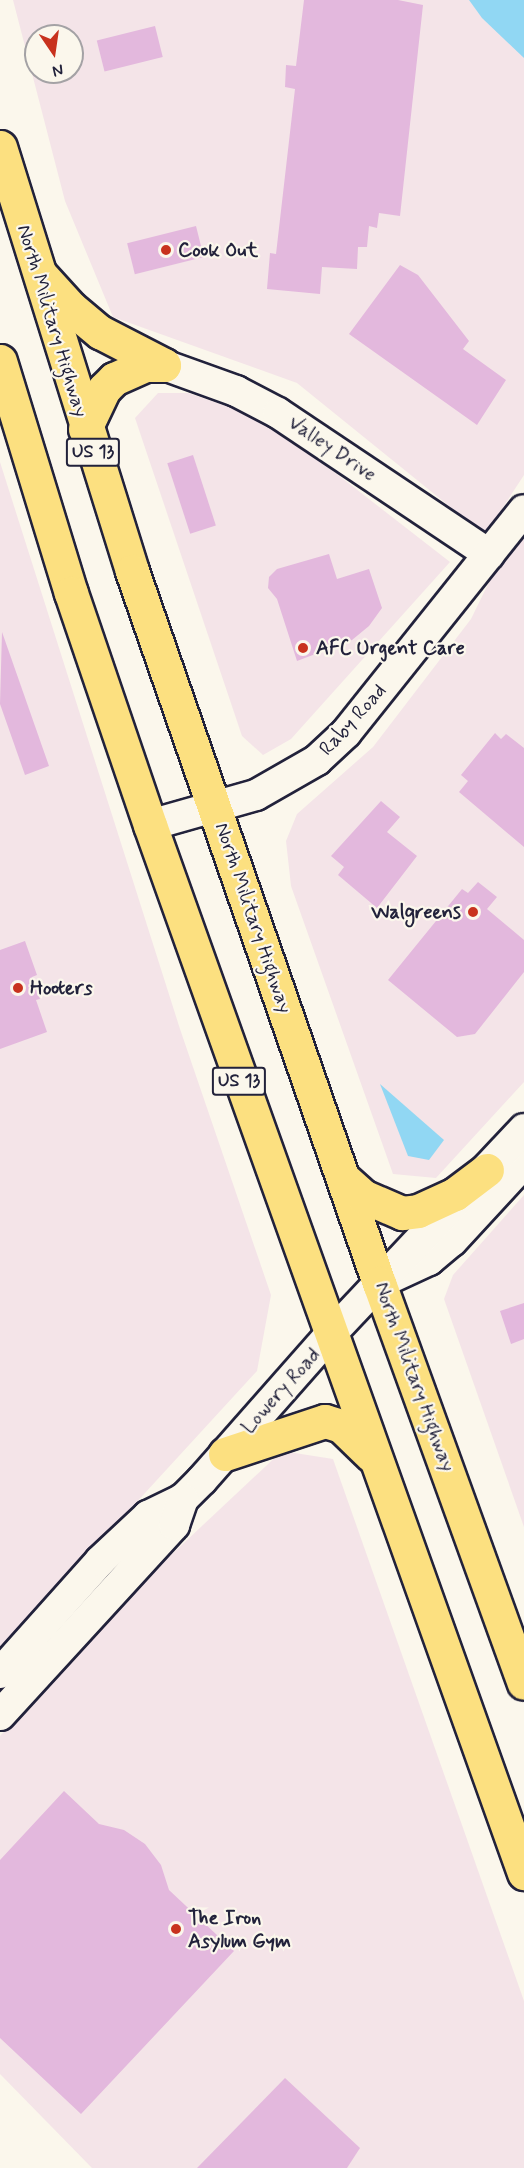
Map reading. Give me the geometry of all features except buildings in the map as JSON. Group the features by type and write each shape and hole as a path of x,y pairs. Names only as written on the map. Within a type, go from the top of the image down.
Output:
{"main road":[{"name":"North Military Highway","path":"0,147 85,429 379,1283 524,1683"},
{"path":"35,268 71,308 100,332 164,365"},
{"name":"US 13","path":"0,361 71,593 150,825 330,1335 524,1873"},
{"path":"85,429 104,389 114,379 146,365 164,365"},
{"path":"343,1178 363,1196 402,1213 417,1211 455,1194 487,1170"},
{"path":"225,1454 280,1433 325,1421 341,1426 374,1458"}],"street":[{"name":"Valley Drive","path":"164,365 236,391 278,413 489,554"},
{"name":"Raby Road","path":"150,825 271,788 324,753 346,733 524,510"},
{"name":"Lowery Road","path":"0,1673 100,1561 148,1516 183,1499 330,1335 524,1129"},
{"name":"Lowery Road","path":"379,1283 429,1260 452,1241 524,1163"},
{"name":"Lowery Road","path":"0,1715 174,1525 183,1499"}],"shaded area":[{"path":"13,0 524,0 524,475 485,535 297,383 113,317 65,201 35,84 84,84 84,24 24,24 24,43"},
{"path":"158,393 188,393 266,419 450,562 291,739 263,755 242,736 135,418"},
{"path":"0,462 180,1029 271,1295 257,1371 0,1651"},
{"path":"524,536 524,1082 436,1178 393,1174 291,886 286,841 297,814 373,747 471,619 493,574"},
{"path":"524,1195 524,1527 444,1299 453,1275"},
{"path":"282,1451 333,1459 524,2001 524,2168 92,2168 0,2074 0,1736 139,1585"}],"water":[{"path":"469,0 524,0 524,58 482,18"},
{"path":"380,1084 444,1140 429,1160 408,1156"}],"place":[{"name":"Cook Out","path":"166,250"},
{"name":"AFC Urgent Care","path":"303,648"},
{"name":"Walgreens","path":"473,912"},
{"name":"Hooters","path":"18,988"},
{"name":"The Iron Asylum Gym","path":"176,1929"}]}
